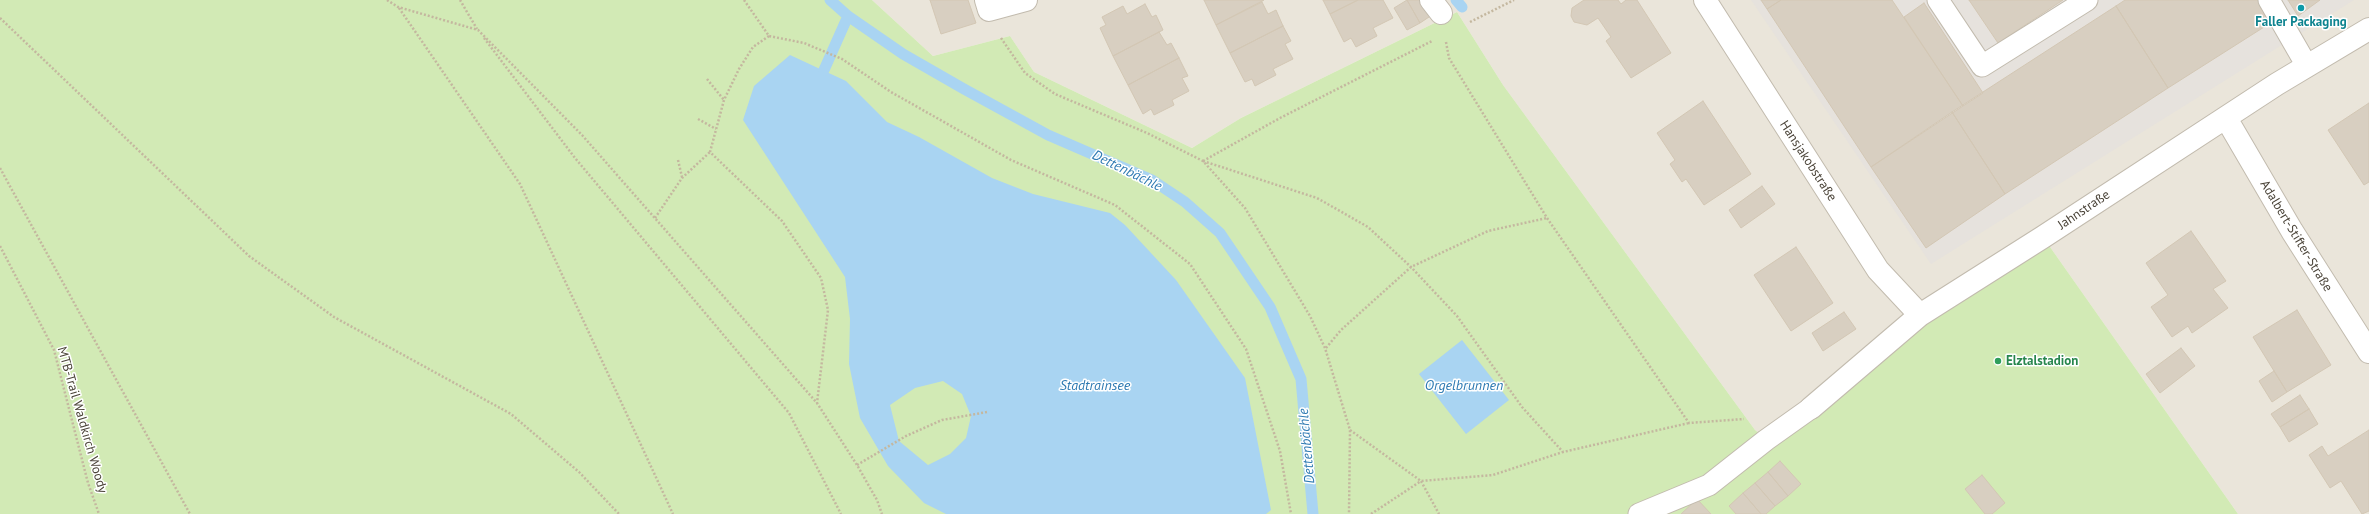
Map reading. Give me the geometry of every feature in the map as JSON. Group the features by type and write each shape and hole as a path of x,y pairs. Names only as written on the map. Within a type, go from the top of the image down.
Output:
{"street":[{"path":"988,5 1026,0"},
{"name":"Hansjakobstraße","path":"1705,0 1878,270 1920,315"},
{"name":"Jahnstraße","path":"1811,408 1920,315 2307,66 2369,29"},
{"name":"Adalbert-Stifter-Straße","path":"2226,118 2292,231 2369,352"}],"lane":[{"path":"1938,0 1982,66 2086,0"},
{"path":"2269,0 2307,66"},
{"path":"1639,514 1709,485 1766,440 1811,408"}],"path":[{"path":"387,0 398,7 478,30 582,135 817,403 857,465 877,500 882,514"},
{"path":"460,0 478,30 575,158 789,413 841,514"},
{"path":"744,0 769,36 822,49 842,59 891,92 1011,160 1115,205 1190,264 1246,349 1280,451 1291,514"},
{"path":"1465,24 1514,0"},
{"path":"988,5 1000,38 1025,73 1055,94 1147,133 1202,161 1317,198 1368,227 1411,267 1457,316 1522,407 1563,452"},
{"path":"398,7 520,184 672,514"},
{"path":"0,18 249,256 334,318 511,414 579,472 619,514"},
{"path":"1445,34 1449,58 1547,218 1689,423"},
{"path":"655,218 682,178 710,152 724,100 738,68 753,47 769,36"},
{"path":"1202,161 1280,118 1438,38"},
{"path":"707,78 724,100"},
{"path":"698,119 716,129"},
{"path":"710,152 782,221 821,278 828,310 817,403"},
{"path":"678,160 682,178"},
{"path":"1202,161 1245,208 1310,316 1326,348 1350,430 1350,514"},
{"path":"0,168 190,514"},
{"path":"1326,348 1341,330 1411,267 1488,231 1547,218"},
{"name":"MTB-Trail Waldkirch Woody","path":"0,246 54,350 88,483 99,514"},
{"path":"857,465 876,452 906,436 942,420 987,412"},
{"path":"1371,514 1421,482 1493,475 1563,452 1689,423 1746,418"},
{"path":"1350,430 1421,482 1439,514"}],"shaded area":[{"path":"872,0 2369,0 2369,514 2238,514 2043,237 1766,440 1755,430 1503,85 1457,12 1241,118 1192,148 1034,72 1010,36 933,56"},
{"path":"1751,0 2354,0 1931,264"}],"green space":[{"path":"0,0 872,0 933,56 1010,36 1034,72 1192,148 1241,118 1457,12 1503,85 1755,430 1766,439 2043,237 2238,514 0,514"}],"water":[{"name":"Stadtrainsee","path":"790,55 846,81 887,122 919,137 992,178 1033,194 1110,213 1125,225 1176,280 1245,378 1271,510 1266,514 946,514 924,503 888,466 860,418 849,364 850,319 845,277 743,120 754,86","holes":["943,381 962,394 971,416 966,438 950,454 928,465 899,441 890,405 915,388"]},
{"name":"Orgelbrunnen","path":"1462,340 1509,400 1466,434 1419,374"}],"building":[{"path":"930,0 968,0 976,23 941,34"},
{"path":"1204,0 1264,0 1216,25"},
{"path":"1323,0 1358,0 1330,14"},
{"path":"1358,0 1383,0 1393,18 1373,28 1377,36 1356,47 1351,38 1344,42 1330,14"},
{"path":"1407,0 1423,0 1432,15 1420,23"},
{"path":"1407,0 1420,23 1407,30 1394,8"},
{"path":"1584,0 1618,0 1621,4 1626,0 1637,0 1671,53 1631,78 1606,41 1611,37 1598,18 1587,25 1574,22 1571,16 1572,8"},
{"path":"1761,0 1781,0 1767,9"},
{"path":"1781,0 1892,0 1963,106 1871,167 1767,9"},
{"path":"1969,0 2063,0 1998,43"},
{"path":"2125,0 2258,0 2272,22 2168,88 2116,6"},
{"name":"Faller Packaging","path":"2288,0 2320,0 2298,16"},
{"path":"1262,2 1268,14 1276,10 1283,26 1230,53 1216,25"},
{"path":"1924,3 1983,93 1963,106 1904,17"},
{"path":"1145,4 1152,17 1156,15 1163,30 1113,56 1100,28 1106,25 1102,17 1123,6 1127,14"},
{"path":"2116,6 2168,88 2005,194 1952,112"},
{"path":"1283,26 1291,41 1285,44 1293,59 1273,69 1276,75 1255,86 1252,79 1245,82 1230,53"},
{"path":"1159,32 1167,45 1171,43 1179,58 1128,85 1113,56"},
{"path":"1179,58 1188,76 1182,78 1189,91 1172,100 1174,105 1154,115 1151,109 1143,114 1128,85"},
{"path":"1703,101 1751,174 1704,205 1686,179 1682,182 1670,164 1675,160 1657,133"},
{"path":"2369,103 2369,182 2364,185 2328,130"},
{"path":"1952,112 2005,194 1926,248 1871,167"},
{"path":"1762,186 1775,204 1741,228 1729,210"},
{"path":"2191,231 2226,281 2213,289 2228,308 2192,333 2188,326 2172,337 2151,307 2168,295 2146,263"},
{"path":"1796,247 1833,303 1791,331 1754,275"},
{"path":"2297,310 2331,365 2287,392 2253,337"},
{"path":"1844,312 1856,329 1823,351 1812,333"},
{"path":"2181,348 2195,366 2160,393 2146,374"},
{"path":"2274,371 2287,392 2272,402 2259,381"},
{"path":"2300,395 2309,409 2280,427 2271,414"},
{"path":"2309,409 2318,424 2289,442 2280,427"},
{"path":"2369,430 2369,511 2362,514 2341,481 2330,488 2309,455 2322,446 2328,456"},
{"path":"1780,461 1801,484 1788,496 1768,472"},
{"path":"1768,472 1788,496 1775,506 1755,483"},
{"path":"1982,475 2005,503 1992,514 1985,514 1965,489"},
{"path":"1755,483 1775,506 1766,514 1761,514 1743,493"},
{"path":"1743,493 1761,514 1736,514 1729,506"},
{"path":"1697,499 1711,514 1681,514"}],"waterway":[{"name":"Dettenbächle","path":"830,0 848,16 903,54 964,89 1048,135 1152,180 1185,202 1220,233 1270,307 1301,379 1313,514"},
{"path":"1456,0 1462,7"},
{"path":"824,70 848,16"}],"place":[{"name":"Faller Packaging","path":"2301,8"},
{"name":"Elztalstadion","path":"1998,361"}]}
